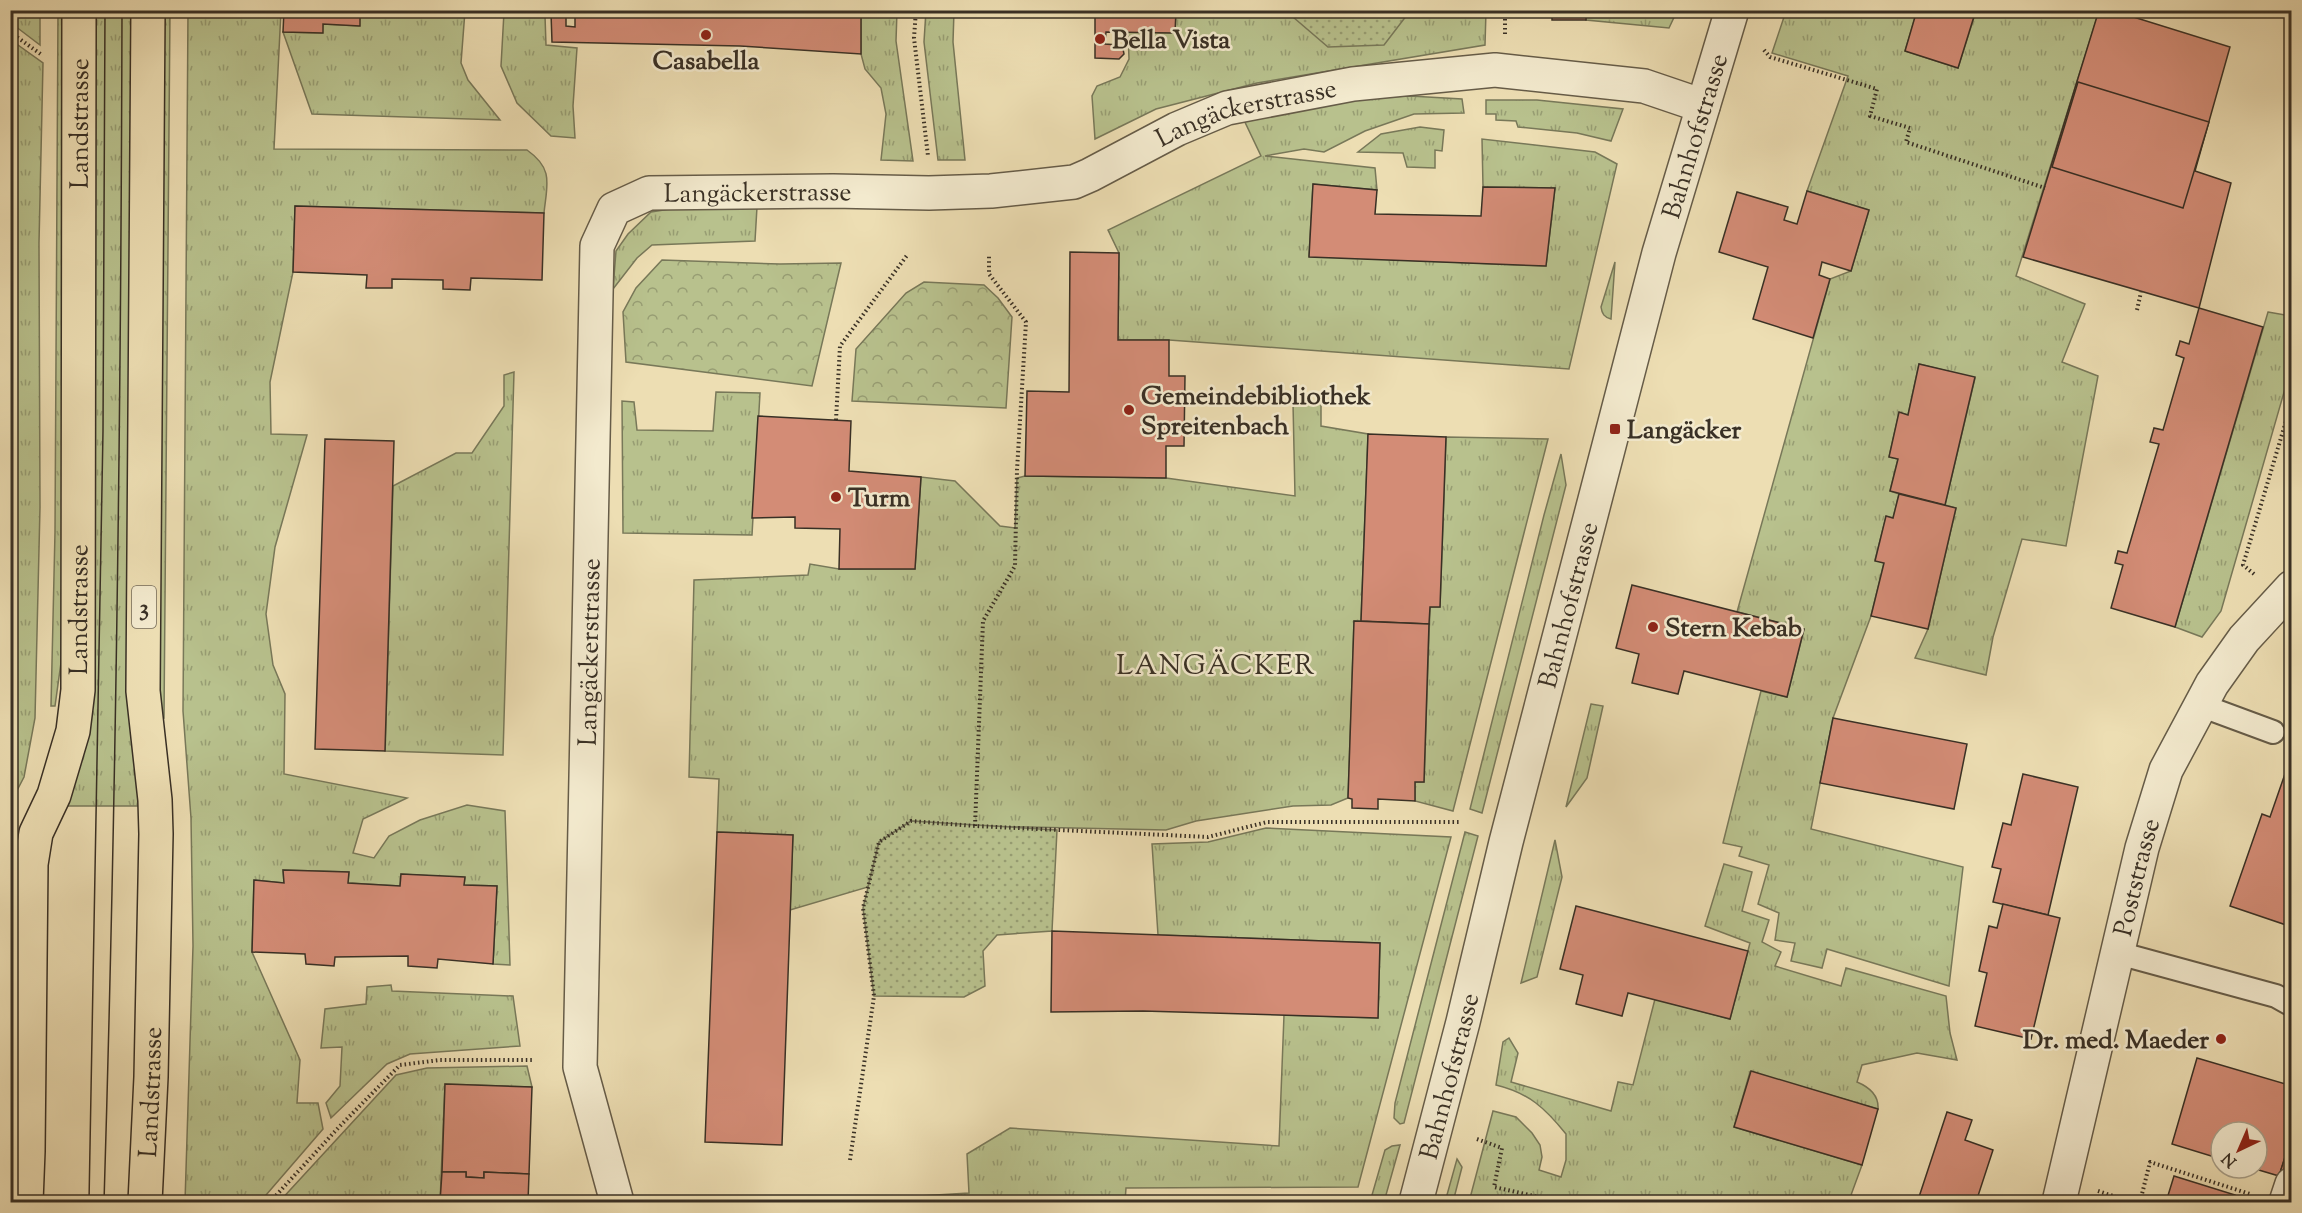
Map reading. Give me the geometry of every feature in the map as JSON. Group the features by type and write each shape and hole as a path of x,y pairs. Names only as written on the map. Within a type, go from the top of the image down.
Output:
{"main road":[{"name":"Landstrasse","path":"26,1203 31,864 36,833 54,795 73,731 78,690 79,10"},
{"name":"Landstrasse","path":"145,1203 151,1077 156,834 155,800 143,691 148,10"}],"street":[{"name":"Bahnhofstrasse","path":"1416,1203 1659,253 1732,10"},
{"name":"Langäckerstrasse","path":"617,1203 580,1067 597,246 614,209 649,193 939,193 991,191 1074,182 1090,176 1177,129 1227,108 1353,84 1495,70 1644,86 1702,106"},
{"name":"Poststrasse","path":"2059,1203 2142,848 2166,770 2212,684 2244,639 2292,587"},
{"path":"2286,1203 2292,1184"}],"lane":[{"path":"2200,705 2273,732"},
{"path":"2118,953 2276,996 2292,1005"}],"path":[{"path":"916,10 914,38 929,167"},
{"path":"10,32 50,61"},
{"path":"1764,50 1770,57 1877,89 1870,116 1910,128 1906,142 2045,188"},
{"path":"836,420 840,346 908,254"},
{"path":"975,826 983,621 1015,566 1017,470 1026,322 989,274 989,255"},
{"path":"2137,310 2141,292"},
{"path":"2259,579 2243,565 2292,401"},
{"path":"850,1160 874,996 863,908 879,842 911,821 1208,837 1268,822 1460,822"},
{"path":"270,1203 339,1127 400,1065 440,1060 533,1060"},
{"path":"1477,1139 1502,1148 1494,1187 1560,1203"},
{"path":"2140,1203 2150,1162 2253,1195"},
{"path":"2097,1191 2131,1203"}],"green space":[{"path":"67,10 63,648 55,706 51,706 55,532 58,11"},
{"path":"170,10 164,718 161,718 157,695 161,11"},
{"path":"926,10 954,11 953,42 965,160 938,160 924,42"},
{"path":"11,11 40,11 40,45 11,23"},
{"path":"93,11 134,11 140,806 66,806"},
{"path":"188,11 281,11 274,149 527,150 541,164 547,178 544,213 295,206 293,272 270,382 271,434 307,435 275,547 266,614 273,665 285,694 284,774 407,798 363,819 353,853 374,858 389,836 420,820 467,805 505,811 510,965 493,964 497,886 464,885 465,878 401,874 400,886 348,883 349,872 283,870 284,883 254,880 252,952 300,1060 297,1103 318,1103 323,1129 260,1202 185,1202 193,946 191,818 183,711"},
{"path":"360,11 465,11 461,63 468,80 500,120 312,114 283,32 322,33 323,24 359,26"},
{"path":"861,11 897,11 896,41 913,161 881,160 886,114 881,88 865,69 861,54"},
{"path":"1176,11 1486,11 1485,45 1257,83 1156,109 1095,139 1092,96 1097,86 1120,77 1129,59 1128,32 1175,33"},
{"path":"1286,11 1410,11 1384,45 1328,47"},
{"path":"1586,11 1677,11 1669,28 1586,20"},
{"path":"1786,11 1917,11 1905,51 1958,68 1976,11 2099,11 2016,276 2085,304 2062,362 2098,376 2066,546 2022,539 1993,637 1986,675 1915,658 1928,629 1956,508 1945,505 1975,378 1919,364 1908,415 1899,413 1889,457 1898,459 1890,491 1899,494 1893,518 1886,517 1875,560 1884,563 1871,616 1833,718 1811,829 1963,867 1949,986 1827,949 1822,968 1791,961 1795,943 1775,940 1779,913 1758,904 1769,865 1739,856 1742,847 1723,843 1761,691 1787,697 1804,629 1737,612 1830,279 1851,271 1869,210 1807,191 1848,76 1772,53"},
{"path":"504,12 545,16 546,45 577,48 573,106 575,138 551,136 517,103 501,66"},
{"path":"11,40 43,63 39,243 40,507 35,718 24,777 11,802 10,456 17,191 10,178"},
{"path":"1410,96 1462,99 1464,113 1414,114 1365,131 1324,152 1304,149 1265,156 1375,168 1377,190 1313,184 1309,256 1546,266 1555,188 1483,187 1482,139 1595,152 1617,164 1569,369 1169,340 1118,340 1119,253 1108,230 1261,156 1243,118 1351,98"},
{"path":"1486,100 1537,100 1623,109 1611,141 1577,133 1518,127 1516,121 1496,120 1496,114 1486,114"},
{"path":"1420,127 1444,130 1442,151 1435,150 1435,168 1407,167 1403,153 1358,152 1381,134"},
{"path":"689,206 757,207 755,241 652,245 637,258 613,289 616,251 628,234 651,212"},
{"path":"662,260 780,264 841,263 812,386 626,362 623,312 636,288"},
{"path":"1615,262 1611,319 1604,315 1601,307"},
{"path":"924,282 984,285 998,298 1012,317 1006,408 852,401 856,349 906,293"},
{"path":"2268,312 2291,316 2291,368 2221,611 2202,637 2175,627"},
{"path":"514,372 503,755 385,751 393,486 456,453 472,453 504,406 504,375"},
{"path":"716,392 760,393 752,535 623,533 622,401 634,402 637,430 713,431"},
{"path":"1293,403 1321,404 1321,426 1368,434 1361,621 1354,621 1348,798 1331,805 1293,806 1196,821 1166,830 975,826 911,821 879,842 868,887 790,910 793,835 717,832 719,779 689,777 694,580 808,575 810,564 839,569 915,569 921,477 955,481 1000,526 1015,528 1017,478 1025,476 1166,478 1295,496"},
{"path":"1446,437 1548,439 1453,811 1415,801 1415,782 1424,782 1430,607 1440,607"},
{"path":"1561,454 1566,485 1482,813 1470,809"},
{"path":"1591,704 1603,706 1587,778 1566,807"},
{"path":"911,821 1057,830 1052,931 997,935 983,951 985,986 964,997 874,996 863,908 879,842"},
{"path":"1266,828 1451,837 1358,1187 1126,1188 1125,1202 819,1202 969,1193 967,1154 1010,1128 1279,1146 1284,1015 1378,1018 1380,943 1158,935 1152,844 1208,842"},
{"path":"1465,832 1478,836 1404,1123 1400,1124 1394,1118 1395,1103"},
{"path":"1555,840 1562,877 1537,977 1521,983"},
{"path":"1724,864 1752,872 1742,911 1769,920 1762,942 1781,952 1775,966 1841,986 1846,968 1946,996 1950,1033 1957,1060 1917,1053 1862,1065 1857,1082 1872,1092 1877,1100 1878,1109 1750,1072 1734,1127 1862,1165 1851,1195 1868,1202 1469,1202 1493,1111 1516,1117 1532,1133 1540,1145 1542,1157 1539,1170 1561,1177 1566,1160 1566,1134 1551,1116 1527,1097 1496,1085 1503,1042 1509,1038 1518,1053 1511,1082 1611,1111 1618,1082 1633,1085 1655,999 1730,1019 1750,943 1705,926"},
{"path":"391,985 392,991 513,996 520,1046 410,1054 387,1064 331,1118 326,1103 340,1086 342,1047 321,1048 325,1009 366,1004 367,987"},
{"path":"527,1066 532,1087 445,1084 440,1202 279,1202 396,1075 427,1068"},
{"path":"1400,1145 1384,1202 1370,1202 1385,1150"},
{"path":"1457,1159 1462,1167 1453,1202 1445,1202"},
{"path":"1158,1199 1236,1202 1158,1202"}],"building":[{"path":"284,10 360,10 360,26 323,24 323,33 283,32"},
{"name":"Casabella","path":"555,10 566,17 566,26 575,27 575,10 861,10 861,54 740,46 552,42 551,13"},
{"name":"Bella Vista","path":"1095,10 1176,10 1175,33 1106,32 1105,44 1118,45 1123,49 1124,54 1119,59 1095,58"},
{"path":"1552,10 1586,10 1586,20 1552,20"},
{"path":"1917,10 1976,10 1958,68 1905,51"},
{"path":"2099,10 2111,10 2230,47 2195,171 2231,183 2199,308 2023,257"},
{"path":"2078,82 2209,122 2183,208 2052,167"},
{"path":"1313,184 1377,190 1375,214 1481,216 1483,187 1555,188 1546,266 1309,257"},
{"path":"1807,191 1869,210 1851,271 1822,262 1819,275 1830,279 1813,338 1753,319 1768,267 1719,252 1737,192 1788,207 1784,220 1797,224"},
{"path":"295,206 544,213 542,280 471,278 470,290 443,289 443,280 392,279 392,288 366,288 367,275 293,272"},
{"path":"1070,252 1119,253 1118,340 1169,340 1169,376 1185,376 1184,446 1166,446 1166,478 1025,476 1027,391 1069,392"},
{"path":"2199,308 2263,327 2175,627 2111,608 2123,565 2115,563 2118,551 2127,553 2159,444 2150,442 2154,428 2163,430 2184,358 2176,355 2180,341 2189,344"},
{"path":"1919,364 1975,377 1945,505 1890,491 1898,459 1889,457 1899,412 1908,415"},
{"name":"Turm","path":"758,416 851,421 849,471 921,477 915,569 839,569 840,529 795,528 795,517 752,518"},
{"path":"1368,434 1446,437 1440,607 1430,607 1429,624 1361,621"},
{"path":"325,439 394,441 385,751 315,749"},
{"path":"1899,494 1956,508 1928,629 1871,616 1884,563 1875,561 1886,516 1893,518"},
{"path":"1632,585 1804,629 1787,697 1684,671 1678,694 1632,683 1639,654 1616,648"},
{"path":"1354,621 1429,624 1424,782 1415,782 1415,801 1378,799 1378,809 1352,808 1352,799 1348,798"},
{"path":"1833,718 1967,744 1954,809 1820,783"},
{"path":"2286,771 2292,773 2292,927 2230,906 2262,814 2270,817"},
{"path":"2023,774 2078,787 2048,915 1993,902 2001,869 1992,867 2003,823 2011,825"},
{"path":"717,832 793,835 782,1145 705,1142"},
{"path":"283,870 349,872 348,883 400,886 401,874 465,877 464,885 497,886 493,964 438,959 437,968 408,966 408,956 335,957 334,966 306,964 305,954 252,952 254,880 284,883"},
{"path":"2003,904 2060,918 2031,1039 1975,1026 1987,973 1979,971 1989,926 1997,928"},
{"path":"1576,906 1748,951 1730,1019 1628,993 1622,1016 1576,1004 1583,975 1560,969"},
{"path":"1052,931 1380,943 1378,1018 1143,1011 1051,1012"},
{"path":"2197,1058 2292,1086 2292,1135 2279,1176 2269,1173 2269,1120 2209,1120 2209,1155 2172,1144"},
{"path":"1751,1071 1878,1109 1862,1165 1734,1127"},
{"path":"445,1084 532,1087 529,1174 484,1172 484,1178 466,1177 466,1172 442,1172"},
{"path":"1947,1112 1972,1120 1965,1140 1993,1150 1976,1202 1918,1200"},
{"path":"2292,1135 2292,1180 2279,1176"},
{"path":"442,1172 466,1172 466,1177 484,1178 484,1172 529,1174 528,1202 440,1202"},
{"path":"2174,1176 2235,1195 2233,1202 2166,1202"}],"tram line":[{"path":"89,1202 103,431 105,10"},
{"path":"104,1202 117,606 122,10"}],"place":[{"name":"Casabella","path":"706,35"},
{"name":"Bella Vista","path":"1100,39"},
{"name":"Gemeindebibliothek Spreitenbach","path":"1129,410"},
{"name":"Langäcker","path":"1615,429"},
{"name":"Turm","path":"836,497"},
{"name":"Stern Kebab","path":"1653,627"},
{"name":"Dr. med. Maeder","path":"2221,1039"}],"district":[{"name":"LANGÄCKER","path":"1216,664"}]}
